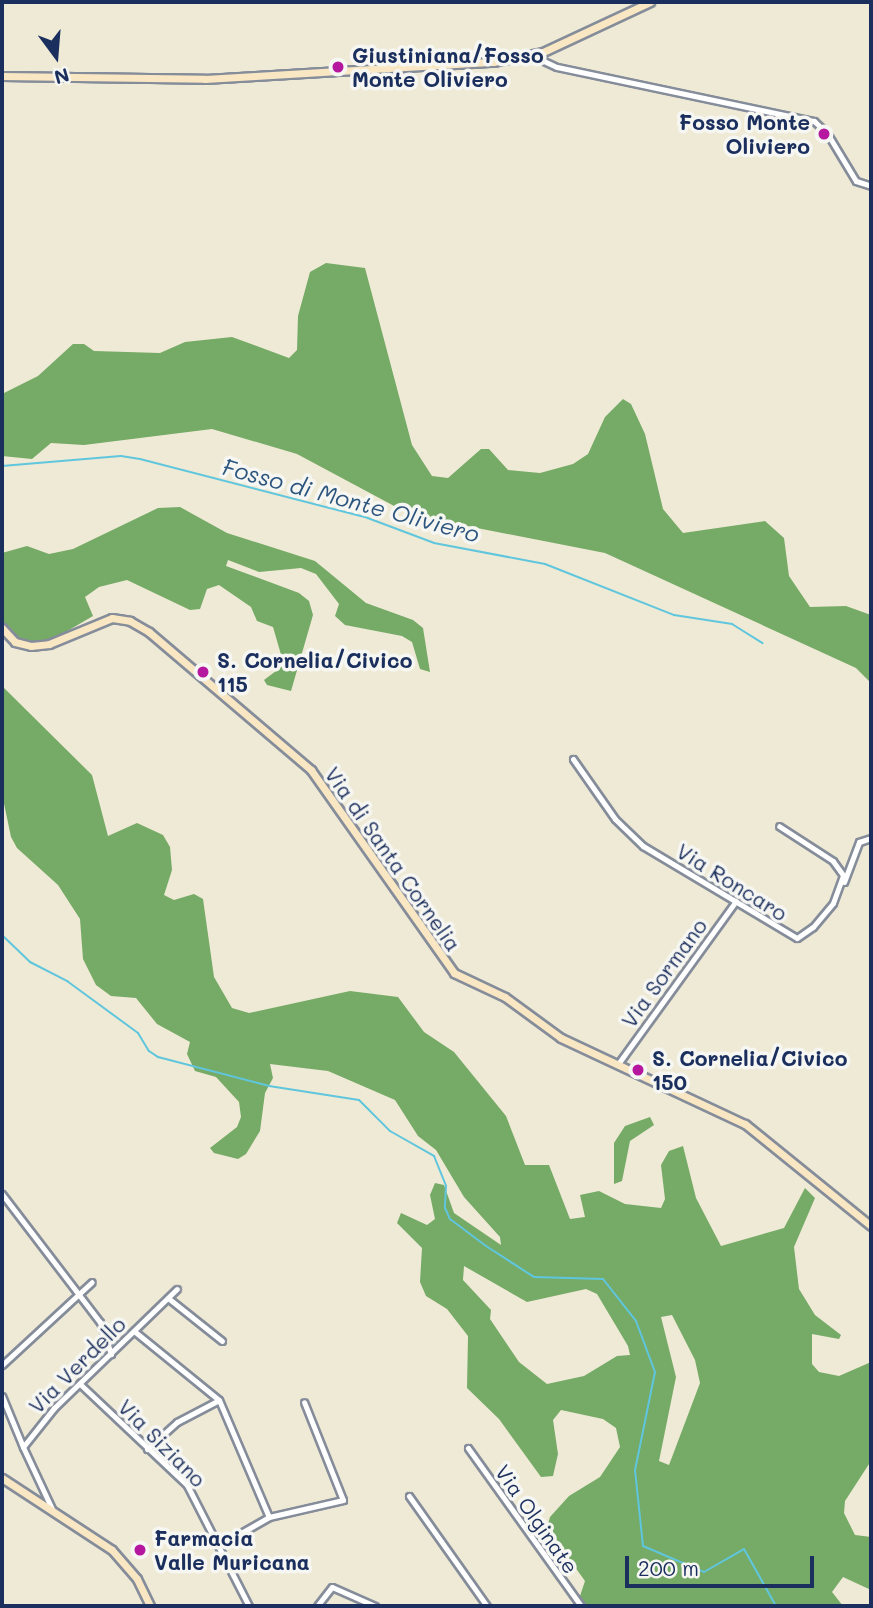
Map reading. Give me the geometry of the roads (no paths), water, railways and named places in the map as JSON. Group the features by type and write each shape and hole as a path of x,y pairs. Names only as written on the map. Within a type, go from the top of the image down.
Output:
{"street":[{"path":"2,76 205,79 533,56 650,2"},
{"path":"533,56 556,68 819,123 853,178 871,186"},
{"name":"Via di Santa Cornelia","path":"2,628 15,642 32,646 49,644 112,618 130,621 149,632 311,770 448,969 505,997 558,1036 745,1124 871,1226"},
{"name":"Via Roncaro","path":"573,760 630,834 797,938 813,927 841,888"},
{"path":"779,826 836,863 843,875 841,888"},
{"path":"841,888 859,842 871,838"},
{"name":"Via Sormano","path":"618,1064 736,901"},
{"path":"2,1194 100,1322 111,1354"},
{"path":"2,1365 92,1282"},
{"name":"Via Verdello","path":"23,1447 80,1384 177,1289"},
{"path":"168,1298 222,1341"},
{"path":"134,1331 219,1400 269,1517"},
{"name":"Via Siziano","path":"80,1384 187,1485 249,1606"},
{"path":"2,1396 53,1511"},
{"path":"147,1448 177,1422 219,1400"},
{"path":"220,1545 269,1517 342,1500 304,1402"},
{"name":"Via Olginate","path":"468,1448 581,1606"},
{"path":"2,1478 122,1559 150,1606"},
{"path":"410,1496 487,1606"},
{"path":"317,1606 332,1587 376,1606"}],"waterway":[{"name":"Fosso di Monte Oliviero","path":"2,466 121,456 140,459 365,517 434,543 545,564 674,615 732,624 763,643"},
{"path":"2,935 30,962 67,981 138,1033 149,1051 158,1057 269,1086 359,1100 390,1131 434,1156 446,1186 445,1208 450,1219 486,1246 534,1277 603,1279 636,1321 655,1372 635,1470 643,1546 704,1572 744,1549 776,1606"}],"place":[{"name":"Giustiniana/Fosso Monte Oliviero","path":"338,67"},
{"name":"Fosso Monte Oliviero","path":"824,134"},
{"name":"S. Cornelia/Civico 115","path":"203,672"},
{"name":"S. Cornelia/Civico 150","path":"638,1070"},
{"name":"Farmacia Valle Muricana","path":"140,1550"}]}
